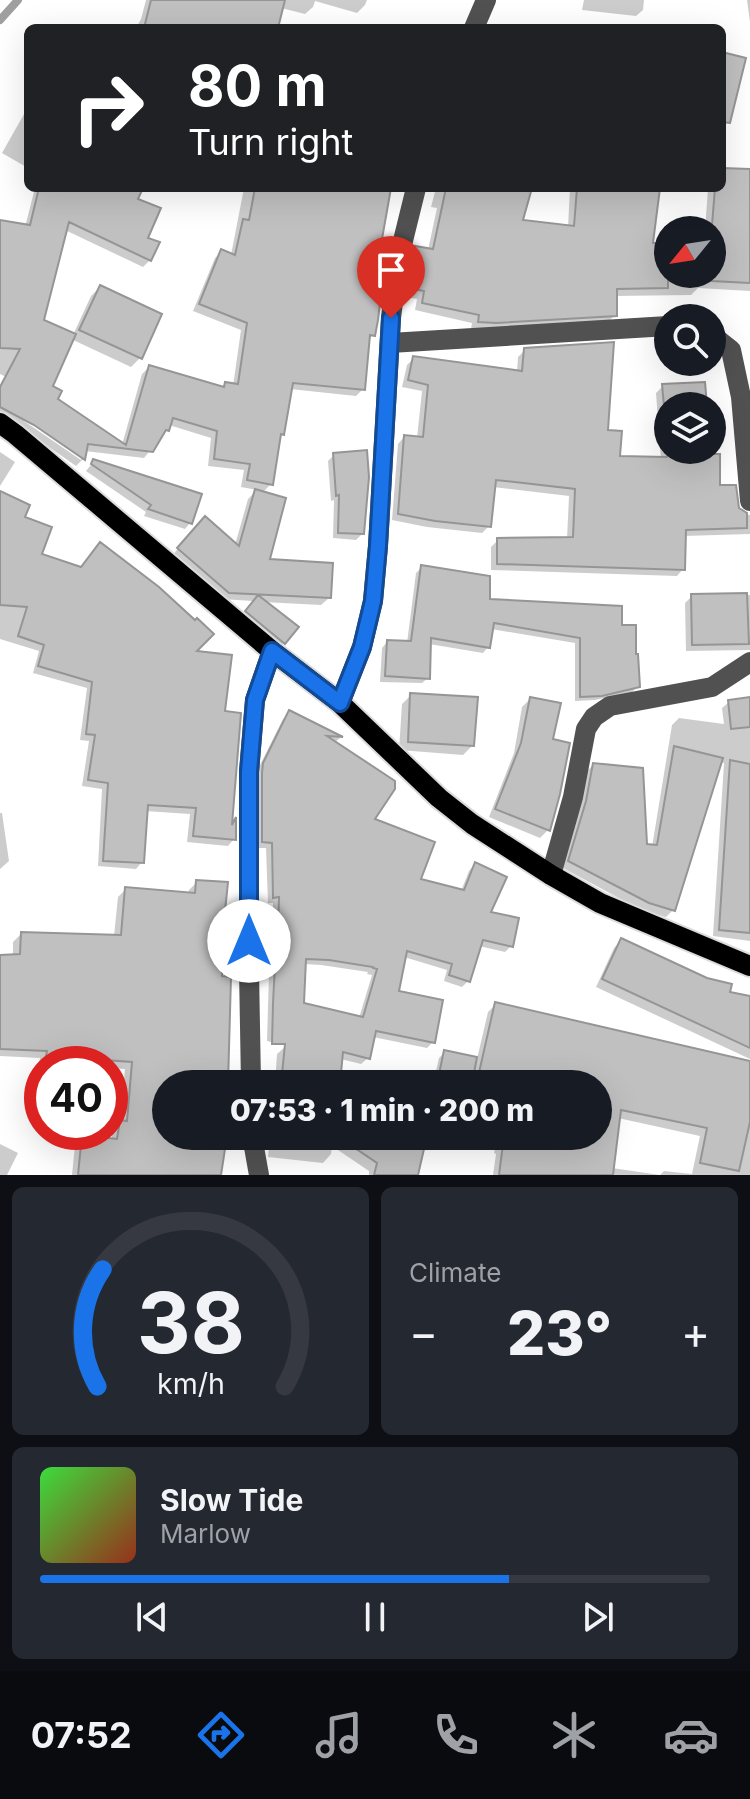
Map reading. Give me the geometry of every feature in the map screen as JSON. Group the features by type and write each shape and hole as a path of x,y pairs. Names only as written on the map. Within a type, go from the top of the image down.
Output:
{"main road":[{"path":"0,423 272,651 340,703 439,798 472,824 600,903 750,966"}],"street":[{"path":"476,24 486,0"},
{"path":"340,703 362,647 373,601 398,261 415,192"},
{"path":"390,343 654,327"},
{"path":"726,346 731,350 741,397 750,501"},
{"path":"251,1070 249,772 255,700 272,651"},
{"path":"551,875 573,797 586,729 594,717 610,706 712,687 750,662"},
{"path":"255,1150 259,1175"}],"building":[{"path":"151,0 285,0 279,24 145,24"},
{"path":"726,53 746,58 730,123 726,122"},
{"path":"726,168 750,169 750,283 726,282 726,216 713,216 715,192 726,192"},
{"path":"38,192 141,192 138,199 161,208 148,238 160,242 151,261 69,222 44,320 76,334 53,386 62,391 58,399 126,445 149,365 224,387 225,382 238,384 247,323 199,304 221,249 235,255 243,219 249,220 254,192 390,192 382,239 390,241 375,336 370,335 365,390 293,383 273,485 247,480 250,464 214,459 217,431 173,418 169,431 166,430 153,452 88,444 85,460 34,425 0,407 0,387 20,349 0,348 0,220 30,225"},
{"path":"445,192 531,192 523,220 574,226 577,192 659,192 654,216 654,288 668,288 617,289 617,316 478,322 479,315 422,303 424,291 408,288 415,246 433,249"},
{"path":"100,285 162,314 142,359 79,330"},
{"path":"614,342 608,430 622,431 620,456 654,457 654,464 720,464 720,485 736,485 739,508 747,513 747,528 686,530 685,570 497,564 497,538 573,537 575,489 496,480 491,527 398,514 404,435 423,437 428,385 408,380 413,356 522,371 524,348"},
{"path":"705,382 706,392 663,392 662,384"},
{"path":"367,450 369,477 364,534 338,533 339,495 336,496 333,453"},
{"path":"93,459 202,494 192,524 148,509 151,505 91,464"},
{"path":"255,489 286,498 270,559 333,563 331,598 229,593 177,548 205,516 239,546"},
{"path":"0,491 30,505 25,517 52,527 42,554 81,567 100,542 214,634 197,651 232,655 225,711 241,713 232,825 236,817 236,840 193,836 196,808 148,805 144,863 103,861 108,783 88,780 95,735 86,734 92,682 38,666 44,645 18,636 27,607 0,605"},
{"path":"421,565 490,576 490,599 622,606 622,625 636,625 640,687 602,696 580,697 580,638 494,623 490,648 431,638 430,679 385,676 387,640 411,641"},
{"path":"747,593 749,644 692,645 691,594"},
{"path":"258,595 299,627 285,644 245,611"},
{"path":"410,693 478,697 474,746 408,742"},
{"path":"530,697 561,703 553,739 570,743 550,831 495,809 521,743"},
{"path":"750,697 750,727 731,729 728,700"},
{"path":"289,710 343,737 327,736 395,781 395,789 375,819 435,842 421,879 464,890 475,862 507,877 491,912 519,918 513,947 483,940 470,982 449,975 452,964 407,951 399,991 443,1000 435,1043 376,1031 370,1059 343,1052 341,1070 282,1070 285,1044 272,1044 279,897 273,898 272,843 262,842 263,763","holes":["306,959 377,969 363,1017 304,1003"]},
{"path":"674,746 723,758 675,911 649,903 568,861 586,801 593,763 643,768 647,844 657,845"},
{"path":"730,760 750,764 750,933 719,930"},
{"path":"196,880 228,882 222,976 231,977 228,1070 152,1070 152,1150 225,1150 221,1175 78,1175 80,1150 128,1150 132,1062 128,1062 128,1046 24,1046 24,1050 0,1049 0,955 20,954 21,932 121,935 125,887 195,893"},
{"path":"621,938 707,978 732,984 730,992 750,996 750,1048 602,979"},
{"path":"495,1002 750,1061 750,1122 739,1171 700,1163 707,1128 621,1110 613,1175 499,1175 502,1150 612,1150 612,1070 480,1070"},
{"path":"444,1050 477,1057 475,1070 440,1070"},
{"path":"358,1150 424,1150 418,1175 374,1175 377,1163"}],"waterway":[{"path":"0,20 18,0"}],"route":[{"path":"249,941 249,772 255,700 272,651 340,703 362,647 373,601 378,546 391,318"}]}
